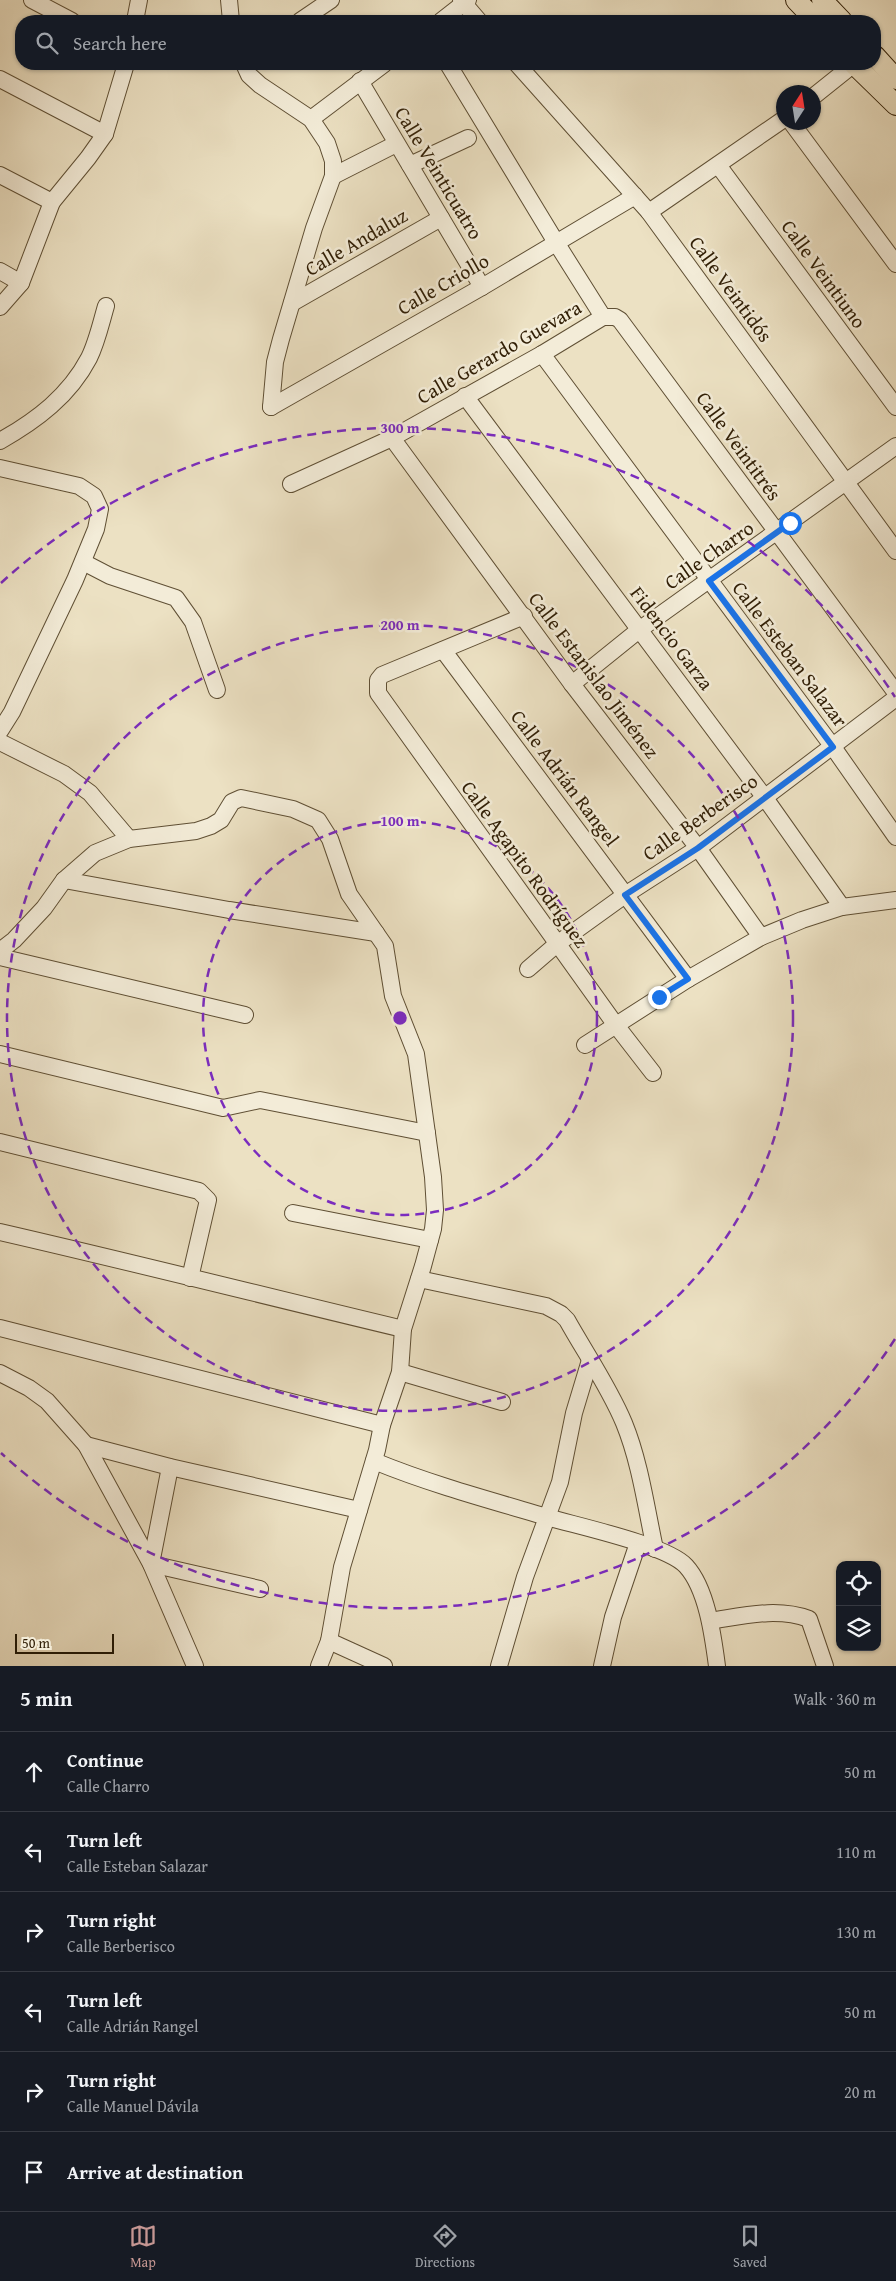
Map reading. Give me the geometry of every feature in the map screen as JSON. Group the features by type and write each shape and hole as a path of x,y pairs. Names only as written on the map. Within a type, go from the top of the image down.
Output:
{"main road":[{"path":"812,6 830,15"},
{"path":"881,63 896,79"},
{"path":"861,70 894,98"}],"street":[{"path":"32,0 61,15"},
{"path":"136,15 139,0"},
{"path":"229,0 230,15"},
{"path":"309,15 331,0"},
{"path":"448,15 464,1 474,15"},
{"path":"0,307 22,283 52,202 105,134 124,70"},
{"path":"247,70 249,75 260,85 311,119 331,152 333,176 314,228 292,303"},
{"path":"311,119 376,70"},
{"path":"452,70 603,317"},
{"name":"Calle Veintidós","path":"522,70 649,212 896,550"},
{"path":"821,90 846,70"},
{"path":"0,78 105,134"},
{"name":"Calle Veinticuatro","path":"360,81 482,287"},
{"path":"649,212 776,124"},
{"path":"797,130 896,264"},
{"path":"410,165 468,138"},
{"path":"333,176 396,144"},
{"name":"Calle Veintiuno","path":"718,165 896,407"},
{"path":"0,174 52,202"},
{"name":"Calle Criollo","path":"292,303 275,362 271,407 557,244 635,196"},
{"name":"Calle Andaluz","path":"292,303 441,218"},
{"path":"0,271 22,283"},
{"path":"0,441 30,423 55,404 70,387 90,356 106,306"},
{"name":"Calle Gerardo Guevara","path":"292,484 392,438 542,354 603,317 615,317 620,320"},
{"name":"Calle Veintitrés","path":"620,320 896,693"},
{"name":"Calle Esteban Salazar","path":"542,354 833,747 896,837"},
{"name":"Fidencio Garza","path":"465,396 765,798 842,907"},
{"name":"Calle Estanislao Jiménez","path":"392,438 572,684 698,848 761,938"},
{"name":"Calle Charro","path":"572,684 639,630 896,446"},
{"path":"0,468 80,486 94,496 100,508 96,529 83,562 16,704 0,731"},
{"path":"83,562 110,576 176,598 193,622 217,690"},
{"path":"443,650 524,616"},
{"name":"Calle Agapito Rodríguez","path":"443,650 382,675 378,680 377,686 382,700 615,1024 653,1073"},
{"name":"Calle Adrián Rangel","path":"443,650 688,979"},
{"name":"Calle Berberisco","path":"528,969 557,944 625,895 698,848 896,698"},
{"path":"0,742 71,779 90,793 128,839"},
{"path":"0,951 14,940 44,908 64,880 95,853 128,839 196,830 211,826 221,820 232,802 242,798 271,803 306,814 318,820 325,828 349,894 385,946 393,996 416,1054 434,1177 435,1210 430,1240 403,1329 400,1372 382,1425 374,1461 337,1589 329,1641 319,1666"},
{"path":"64,880 229,910 376,932"},
{"path":"585,1046 615,1024 688,979 761,938 802,920 842,907 896,900"},
{"path":"0,957 245,1015"},
{"path":"0,1054 223,1108 260,1100 427,1133"},
{"path":"0,1142 199,1192 208,1200 190,1278"},
{"path":"293,1213 430,1240"},
{"path":"0,1232 150,1266 190,1278 403,1329"},
{"path":"419,1279 539,1304 555,1310 567,1320 610,1393 630,1440 655,1549"},
{"path":"0,1328 382,1425"},
{"path":"499,1666 511,1618 560,1482 574,1414 590,1360"},
{"path":"400,1372 502,1402"},
{"path":"0,1373 29,1388 47,1401 86,1445 151,1564 195,1666"},
{"path":"86,1445 170,1467 360,1510"},
{"path":"374,1461 423,1479 638,1543 676,1558 686,1565 701,1594 710,1621 717,1666"},
{"path":"151,1564 170,1467"},
{"path":"602,1666 613,1617 638,1543"},
{"path":"151,1564 260,1589"},
{"path":"710,1621 766,1612 794,1613 809,1619 825,1666"},
{"path":"329,1641 384,1666"}],"route":[{"path":"659,997 688,979 625,895 698,848 833,747 709,581 790,523"}]}
